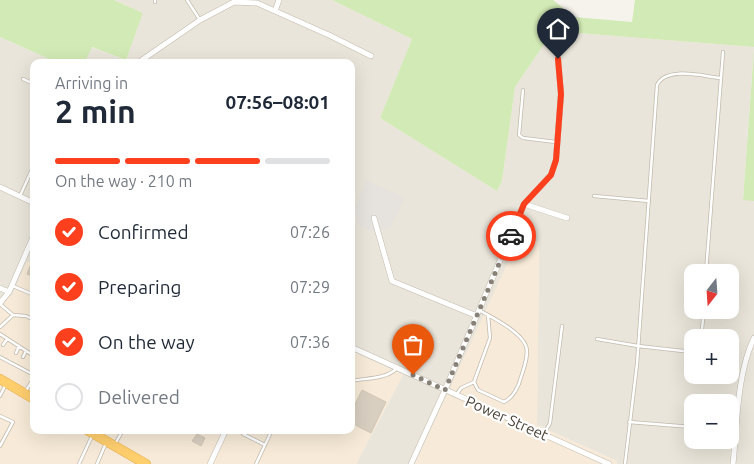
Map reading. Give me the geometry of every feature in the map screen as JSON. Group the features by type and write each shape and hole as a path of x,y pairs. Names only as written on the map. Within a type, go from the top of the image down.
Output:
{"highway":[{"path":"3,381 30,396"},
{"path":"94,434 146,464"}],"street":[{"path":"275,11 279,0"},
{"path":"143,59 200,20 234,2 257,3 371,56"},
{"path":"411,464 445,390 524,204 551,175 556,160 561,94 558,59"},
{"path":"0,187 30,201"},
{"path":"524,204 567,218"},
{"path":"374,218 392,281 478,313"},
{"path":"0,303 9,292 30,244"},
{"path":"0,288 9,292"},
{"path":"733,464 743,372 748,350 754,338"},
{"name":"Power Street","path":"355,349 609,464"},
{"path":"210,464 224,434"}],"lane":[{"path":"187,0 200,20"},
{"path":"707,264 723,52"},
{"path":"625,464 638,346 655,97 660,80 667,75 720,78"},
{"path":"23,79 30,82"},
{"path":"523,90 519,135 523,138 558,142"},
{"path":"20,196 30,174"},
{"path":"594,196 649,201"},
{"path":"12,285 30,293"},
{"path":"0,303 13,315 30,318"},
{"path":"474,382 478,390 504,402 509,400 520,384 526,360 526,347 520,336 488,315 478,313"},
{"path":"0,327 13,315"},
{"path":"456,394 461,388 474,382 490,338 488,315"},
{"path":"544,434 550,423 562,326"},
{"path":"0,336 30,354"},
{"path":"3,345 7,339"},
{"path":"598,339 684,351"},
{"path":"10,348 13,342"},
{"path":"16,353 19,346"},
{"path":"23,357 26,351"},
{"path":"4,359 6,355"},
{"path":"0,357 19,365 30,374"},
{"path":"355,380 376,376 384,377 391,374 397,368"},
{"path":"0,396 3,381"},
{"path":"25,393 30,384"},
{"path":"0,416 12,422 0,446"},
{"path":"629,422 684,427"},
{"path":"79,464 89,434"},
{"path":"97,464 119,434"},
{"path":"243,434 265,445"},
{"path":"256,464 270,434"}],"shaded area":[{"path":"114,0 332,0 412,39 380,118 497,191 502,181 515,87 553,31 754,47 743,199 754,201 754,464 617,464 617,461 537,425 539,243 447,396 415,464 356,464 403,375 355,353 355,59 126,59 143,13"},
{"path":"0,37 49,59 30,59 30,263 27,262 12,297 0,297"},
{"path":"91,47 123,59 86,59"},
{"path":"366,180 405,198 390,228 372,231 359,225 355,208"},
{"path":"521,234 539,243 537,425 617,461 617,464 415,464"},
{"path":"27,261 30,263 30,434 355,434 355,353 403,375 356,464 0,464 0,297 12,296"}],"green space":[{"path":"0,0 114,0 143,13 126,59 92,47 86,59 49,59 0,37"},
{"path":"332,0 553,0 574,17 632,22 635,0 754,0 754,47 553,31 515,87 502,181 497,191 380,118 412,39"},
{"path":"754,49 754,201 743,200"}],"building":[{"path":"362,390 386,402 371,433 355,425 355,404"},
{"path":"197,434 205,438 201,446 192,441"}],"way so far":[{"path":"413,375 445,390 511,236"}],"route":[{"path":"511,236 524,204 551,175 556,160 561,94 558,59"}]}
